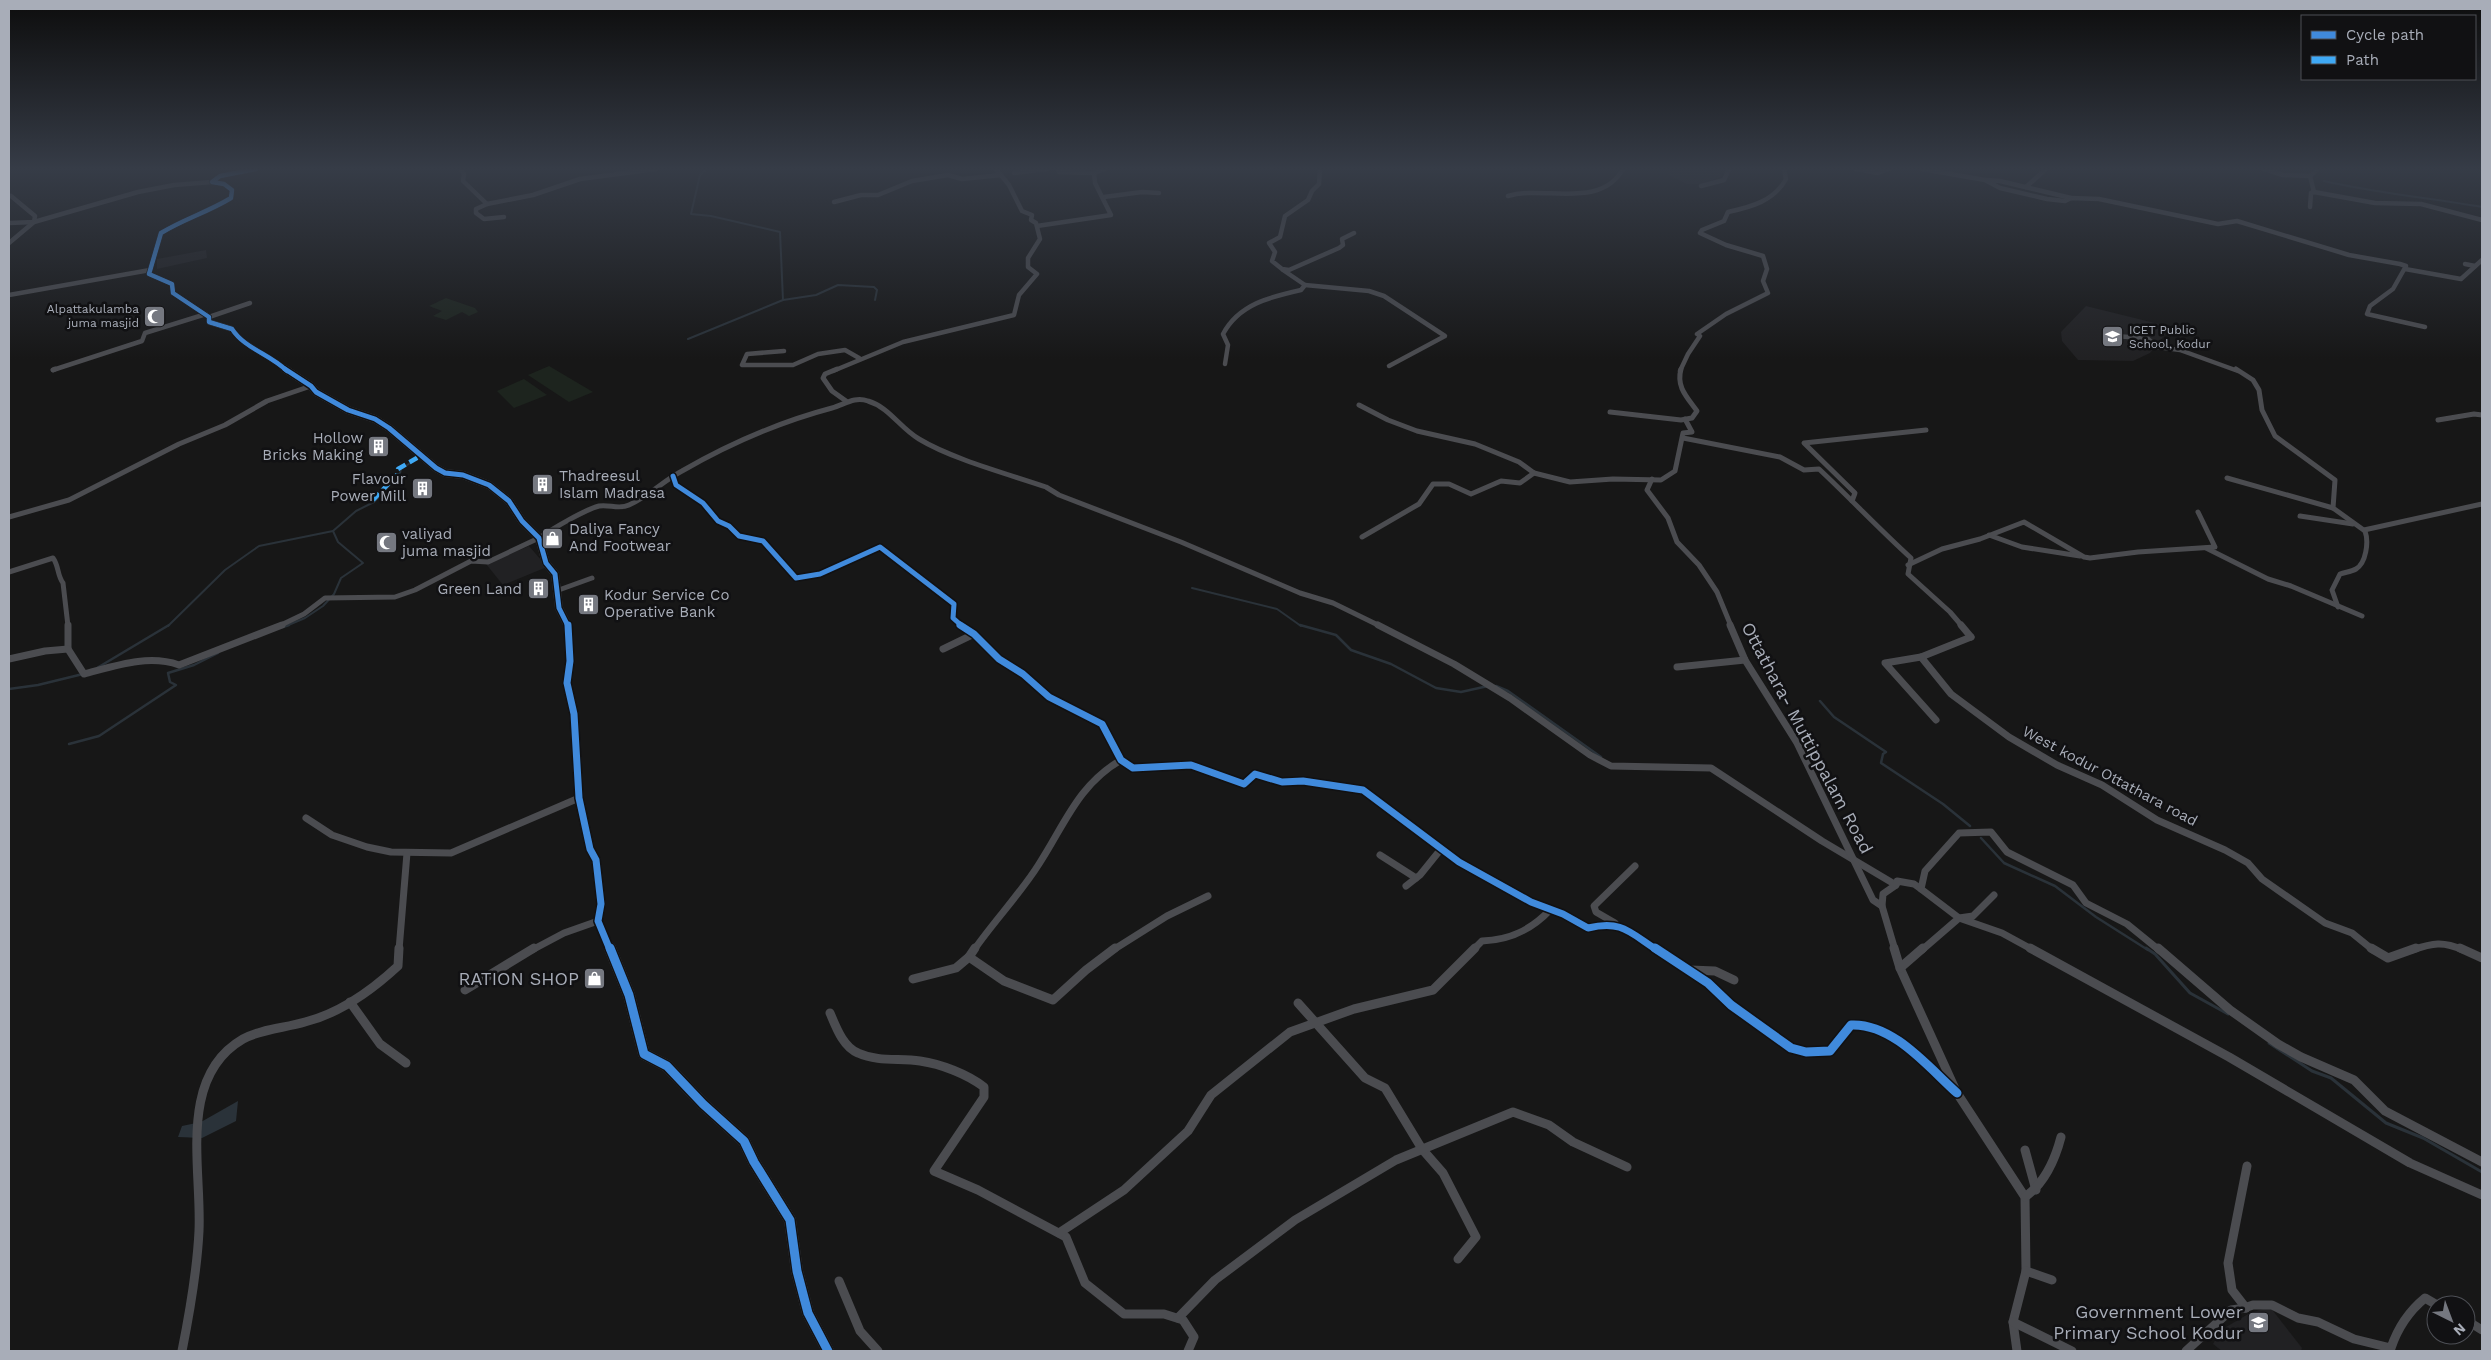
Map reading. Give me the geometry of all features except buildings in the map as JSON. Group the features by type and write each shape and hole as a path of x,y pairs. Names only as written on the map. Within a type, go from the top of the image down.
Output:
{"street":[{"path":"9,243 22,232"},
{"path":"164,232 162,234 149,274 172,284 173,293 207,315 209,322 232,329 237,337 252,348 278,362 290,374 311,386 316,392 348,410 375,419 389,428 436,468 445,473 463,475 494,488 509,501 522,521 539,538 546,563 554,574 559,608 568,622 570,662 567,683 574,714 580,798 590,848 596,860 601,904 598,921 629,995 644,1054 667,1066 703,1104 744,1142 754,1162 766,1178 790,1220 797,1272 808,1313 828,1351"},
{"path":"846,401 832,390 823,378 825,374 859,358 914,339 1014,316 1019,295 1037,272 1028,267 1028,258 1040,238 1039,232"},
{"path":"1281,232 1280,237 1269,243 1275,252 1272,261 1305,285 1369,291 1384,296 1445,336 1426,348 1389,366"},
{"path":"1610,412 1658,419 1692,418 1697,412 1680,388 1679,379 1688,350 1700,336 1697,334 1726,314 1768,293 1763,285 1762,278 1767,269 1763,256 1720,243 1700,232"},
{"path":"2275,232 2349,255 2400,264 2406,266 2405,269"},
{"path":"1282,270 1289,270 1339,248 1343,245 1342,239 1354,233"},
{"path":"2405,269 2461,279 2482,260"},
{"path":"2464,264 2475,266"},
{"path":"2405,269 2393,289 2370,306 2367,314 2387,321 2397,320 2426,327"},
{"path":"9,295 75,281 150,270"},
{"path":"1225,364 1228,344 1223,334 1228,322 1262,300 1301,290 1305,285"},
{"path":"54,370 142,341 145,333 250,303"},
{"path":"2112,336 2147,338 2157,347 2180,350 2219,363 2236,369 2253,380 2259,390 2262,410 2275,436 2335,480 2336,496 2333,508"},
{"path":"784,350 747,354 742,366 793,365 812,355 845,350 859,358"},
{"path":"9,517 69,500 163,454 179,444 225,425 267,401 311,386"},
{"path":"9,572 52,558 60,566 65,611 68,621 68,649 84,674 147,661 172,662 179,665 288,622 317,606 325,598 396,597 415,590 471,561 488,562 600,506 615,508 627,506 643,498 673,476 791,420 836,407 846,401 866,400 881,407 918,439 1046,487 1059,495 1181,542 1300,593 1332,603 1380,625 1454,664 1510,698 1590,756 1611,766 1711,768 1854,861 1896,885"},
{"path":"1359,405 1388,420 1417,431 1475,444 1519,462 1534,473 1570,482 1583,480 1661,480 1675,472 1683,433 1692,432 1685,419"},
{"path":"2438,420 2474,414 2482,415"},
{"path":"1852,501 1856,493 1804,443 1926,430"},
{"path":"1683,438 1780,457 1791,466 1808,470 1820,469 1869,520 1910,558 1908,574 1950,612 1971,637 1921,657 1885,663 1936,720"},
{"path":"1362,537 1419,504 1433,484 1450,484 1471,494 1501,481 1520,483 1534,473"},
{"path":"673,476 676,485 704,503 718,521 729,526 739,536 764,541 796,578 820,574 880,547 954,604 953,618 956,622 974,634 999,659 1023,674 1049,697 1102,724 1121,760 1133,768 1191,765 1244,784 1255,774 1282,782 1303,781 1363,790 1441,849 1493,882 1550,910 1563,914 1588,928 1605,924 1619,925"},
{"path":"2227,478 2333,508 2364,530 2367,538 2365,555 2361,565 2354,570 2340,574 2332,590 2338,607"},
{"name":"Ottathara- Muttippalam Road","path":"1652,479 1647,490 1668,518 1670,530 1677,542 1690,555 1717,592 1745,660 1797,743 1874,900 1882,906 1900,968 1957,1092 2025,1197 2028,1243 2026,1271 2013,1322 2017,1351"},
{"path":"2364,530 2482,504"},
{"path":"1990,535 2007,544 2096,558 2138,552 2215,547 2198,512"},
{"path":"2300,516 2354,524"},
{"path":"1908,565 1933,555 1942,549 1990,535 2024,522 2084,557"},
{"path":"2206,548 2268,579 2291,586 2362,616"},
{"path":"556,591 592,578"},
{"path":"942,649 974,634"},
{"path":"9,659 45,651 68,649"},
{"name":"West kodur Ottathara road","path":"1921,657 1951,694 2009,737 2057,765 2102,785 2156,820 2225,850 2248,863 2262,879 2295,902 2326,923 2352,933 2373,950 2388,958 2429,944 2448,943 2482,958"},
{"path":"1677,667 1745,660"},
{"path":"913,979 956,968 969,957 998,916 1039,865 1072,806 1102,771 1121,760"},
{"path":"306,818 332,835 367,847 391,852 451,853 580,798"},
{"path":"1921,889 1925,871 1959,833 1991,832 2007,852 2073,885 2086,903 2127,924 2186,971 2230,1010 2278,1044 2301,1057 2354,1080 2385,1112 2482,1162"},
{"path":"1406,886 1416,878 1441,849"},
{"path":"182,1351 196,1273 199,1217 197,1118 203,1093 218,1060 230,1048 245,1038 317,1019 374,988 398,966 408,853"},
{"path":"1380,855 1416,878"},
{"path":"1635,866 1594,906 1596,912 1708,983 1731,1005 1791,1048 1806,1052 1830,1051 1851,1025 1856,1024 1876,1028 1904,1048 1957,1092"},
{"path":"1882,906 1883,894 1896,885 1897,880 1914,884 1935,903 1959,918 2002,934 2229,1057 2410,1163 2482,1195"},
{"path":"1900,968 1959,918 1973,916 1994,895"},
{"path":"969,957 1004,981 1052,1000 1072,980 1115,950 1188,904 1208,896"},
{"path":"1059,1233 1124,1190 1188,1131 1211,1096 1290,1032 1354,1009 1433,990 1482,941 1497,942 1516,937 1550,910"},
{"path":"465,990 546,943 583,924 598,921"},
{"path":"1688,970 1715,971 1734,980"},
{"path":"350,1002 380,1044 406,1064"},
{"path":"1298,1003 1365,1078 1385,1088 1422,1149 1443,1173 1476,1237 1458,1259"},
{"path":"830,1013 838,1035 857,1053 886,1060 920,1061 971,1077 984,1087 984,1097 976,1106 934,1171 978,1190 1066,1237 1085,1283 1124,1314 1164,1314 1183,1320 1194,1337 1188,1351"},
{"path":"1178,1318 1215,1280 1295,1220 1396,1160 1513,1112 1549,1124 1573,1142 1627,1167"},
{"path":"2025,1197 2036,1190 2058,1149 2061,1137"},
{"path":"2025,1150 2036,1190"},
{"path":"2247,1166 2228,1263 2232,1290 2247,1307"},
{"path":"2026,1271 2052,1280"},
{"path":"839,1281 860,1331 878,1351"},
{"path":"2186,1351 2230,1310 2272,1305 2298,1318 2318,1322 2354,1339 2390,1348 2396,1333 2409,1311 2426,1299"},
{"path":"2013,1322 2072,1351"}],"shaded area":[{"path":"206,250 207,258 157,269 157,259"},
{"path":"446,298 475,308 478,312 469,316 462,312 446,320 433,316 442,311 429,306"},
{"name":"ICET Public School, Kodur","path":"2086,306 2171,327 2150,353 2133,361 2078,360 2062,341 2061,332"},
{"path":"549,366 593,392 569,402 528,375"},
{"path":"524,379 547,395 514,408 497,391"},
{"path":"529,546 547,567 503,585 486,564"},
{"path":"238,1101 236,1121 202,1138 178,1137 182,1126 201,1122"},
{"name":"Government Lower Primary School Kodur","path":"2270,1307 2302,1348 2301,1351 2222,1351 2213,1344 2221,1330 2250,1313"}],"waterway":[{"path":"780,232 783,300"},
{"path":"783,300 816,295 838,285 874,287 877,290 875,300"},
{"path":"688,339 783,300"},
{"path":"333,531 356,511 374,502 400,473 401,469 415,460"},
{"path":"168,626 225,570 259,546 333,531"},
{"path":"286,626 305,618 323,606 334,594 341,578 363,563 338,542 333,531"},
{"path":"1192,588 1277,609 1301,626"},
{"path":"97,668 169,625"},
{"path":"1300,625 1336,635 1351,650 1391,664 1436,688 1461,692 1488,686"},
{"path":"69,744 99,736 176,685 170,682 168,673 194,665 218,653"},
{"path":"9,689 38,685 83,674"},
{"path":"1496,686 1508,691 1601,757"},
{"path":"1820,701 1834,717 1886,752 1883,754 1881,763 1943,804 1970,826"},
{"path":"1981,838 2004,863 2055,886 2096,917 2148,950"},
{"path":"2146,948 2155,954 2190,993 2228,1014"},
{"path":"2269,1043 2312,1071 2331,1078 2386,1123 2423,1138 2482,1172"}],"marked path":[{"path":"373,500 397,475 398,469 422,455"}],"cycle path":[{"path":"162,232 149,274 172,284 173,293 209,317 209,322 232,329 237,337 252,348 278,362 290,374 311,386 316,392 348,410 375,419 389,428 436,468 445,473 463,475 469,479 489,485 509,501 522,521 539,538 546,563 555,574 559,608 568,622 570,661 567,683 574,714 579,798 590,849 596,860 601,904 598,921 629,995 644,1054 667,1066 703,1104 744,1141 754,1162 790,1220 797,1271 808,1313 828,1351"},
{"path":"673,476 676,485 703,503 718,521 729,526 739,536 763,541 796,578 820,574 880,547 954,604 953,618 956,622 974,634 999,659 1023,674 1049,697 1102,724 1121,760 1133,768 1191,765 1244,784 1255,774 1282,782 1303,781 1363,790 1459,862 1493,882 1531,902 1563,914 1588,928 1605,924 1619,925 1708,983 1731,1005 1791,1048 1806,1052 1830,1051 1851,1025 1863,1025 1877,1029 1907,1048 1957,1093"}],"place":[{"name":"Alpattakulamba juma masjid","path":"155,316"},
{"name":"ICET Public School, Kodur","path":"2113,337"},
{"name":"Hollow Bricks Making","path":"379,447"},
{"name":"Thadreesul Islam Madrasa","path":"543,485"},
{"name":"Flavour Power Mill","path":"422,488"},
{"name":"Daliya Fancy And Footwear","path":"553,538"},
{"name":"valiyad juma masjid","path":"386,543"},
{"name":"Green Land","path":"538,589"},
{"name":"Kodur Service Co Operative Bank","path":"588,604"},
{"name":"RATION SHOP","path":"595,979"},
{"name":"Government Lower Primary School Kodur","path":"2259,1322"}]}
